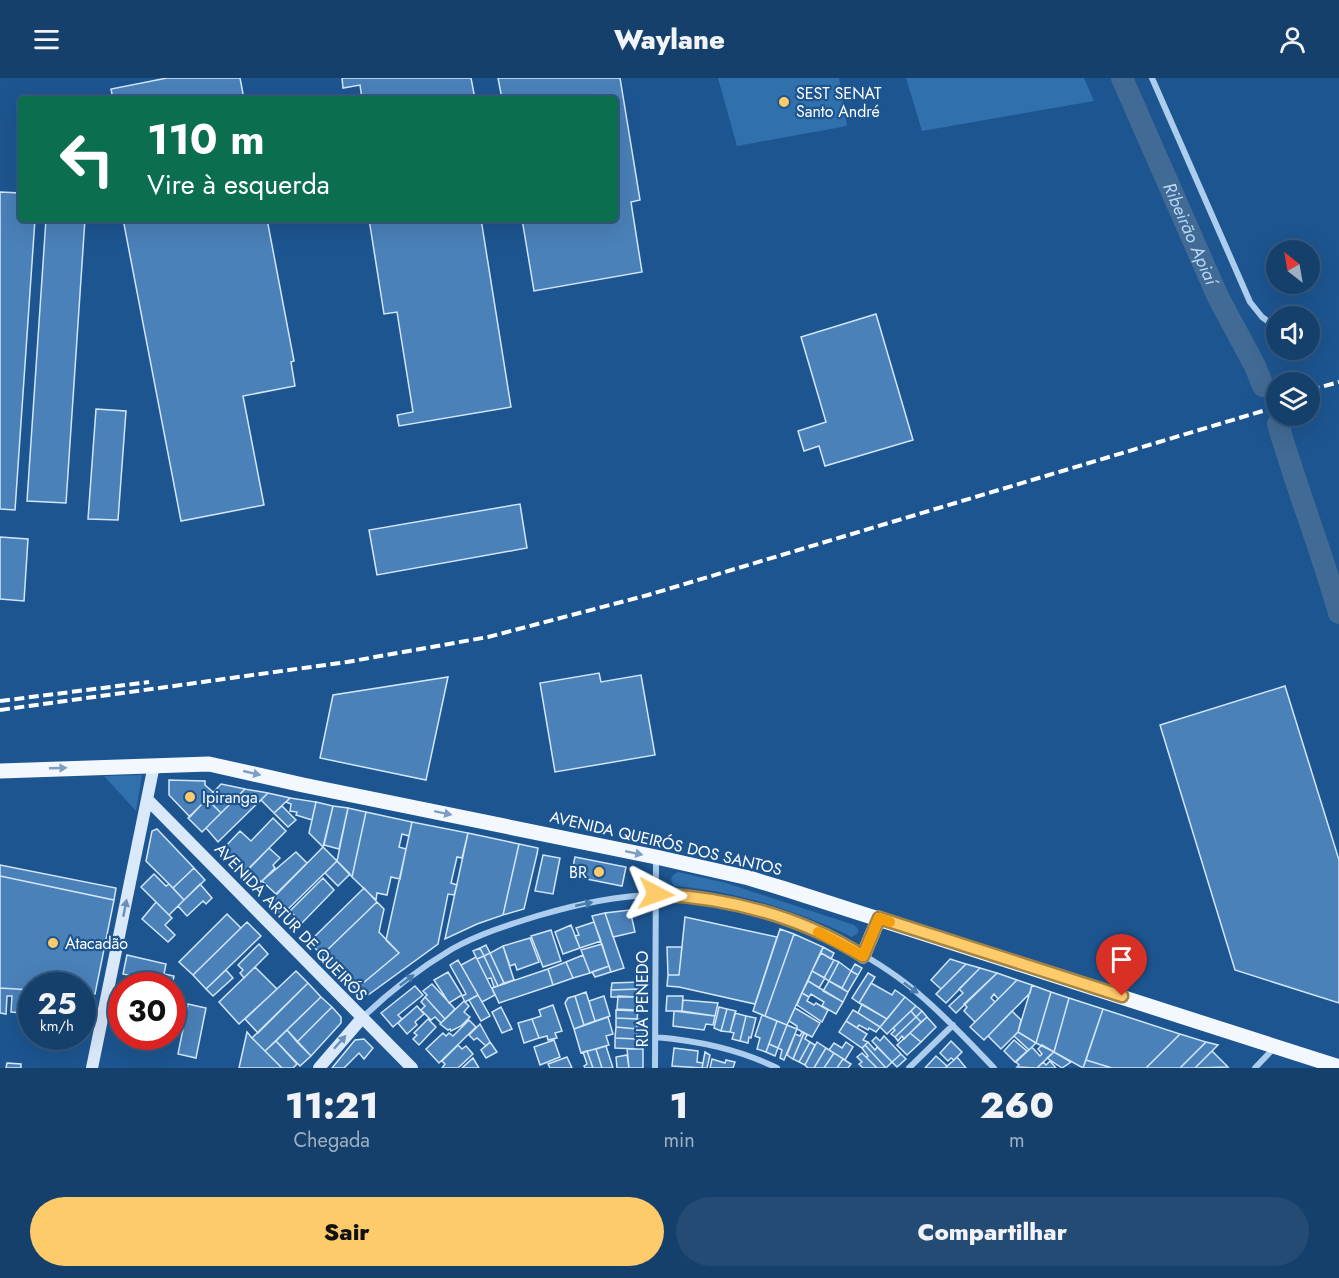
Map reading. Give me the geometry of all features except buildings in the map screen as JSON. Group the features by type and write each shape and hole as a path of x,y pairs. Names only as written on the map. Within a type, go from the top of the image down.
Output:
{"main road":[{"name":"AVENIDA QUEIRÓS DOS SANTOS","path":"0,771 209,764 656,857 749,878 1339,1067"},
{"path":"863,956 879,918"}],"street":[{"path":"1152,78 1250,302 1266,320"},
{"path":"92,1068 154,765"},
{"name":"AVENIDA ARTUR DE QUEIRÓS","path":"147,799 412,1068"},
{"name":"RUA PENEDO","path":"655,1068 656,857"},
{"path":"319,1068 362,1018 391,992 453,948 508,925 583,904 656,894 705,899 764,911 823,934 863,956 919,993 994,1068"},
{"path":"909,1068 953,1025"},
{"path":"655,1037 688,1040 731,1049 777,1068"},
{"path":"1255,1068 1276,1046"}],"shaded area":[{"name":"SEST SENAT Santo André","path":"718,78 839,78 847,126 737,146"},
{"name":"SEST SENAT Santo André","path":"906,78 1084,78 1094,101 922,131"},
{"path":"141,775 136,811 104,776"},
{"path":"678,872 726,883 854,925 858,933 852,937 809,918 743,897 674,886 671,880"}],"waterway":[{"name":"Ribeirão Apiaí","path":"1122,78 1218,297 1255,366 1263,386"},
{"name":"Ribeirão Apiaí","path":"1279,426 1339,613"}],"railway":[{"path":"1320,387 1339,382"},
{"path":"0,710 347,662 488,637 648,595 1266,410"},
{"path":"0,701 149,682"}],"slow traffic":[{"path":"818,932 863,956 879,918 890,922"}],"place":[{"name":"SEST SENAT Santo André","path":"784,102"},
{"name":"Ipiranga","path":"190,797"},
{"name":"BR","path":"599,872"},
{"name":"Atacadão","path":"53,943"}],"route":[{"path":"656,894 705,899 764,911 823,934 863,956 879,918 1122,996"}]}
